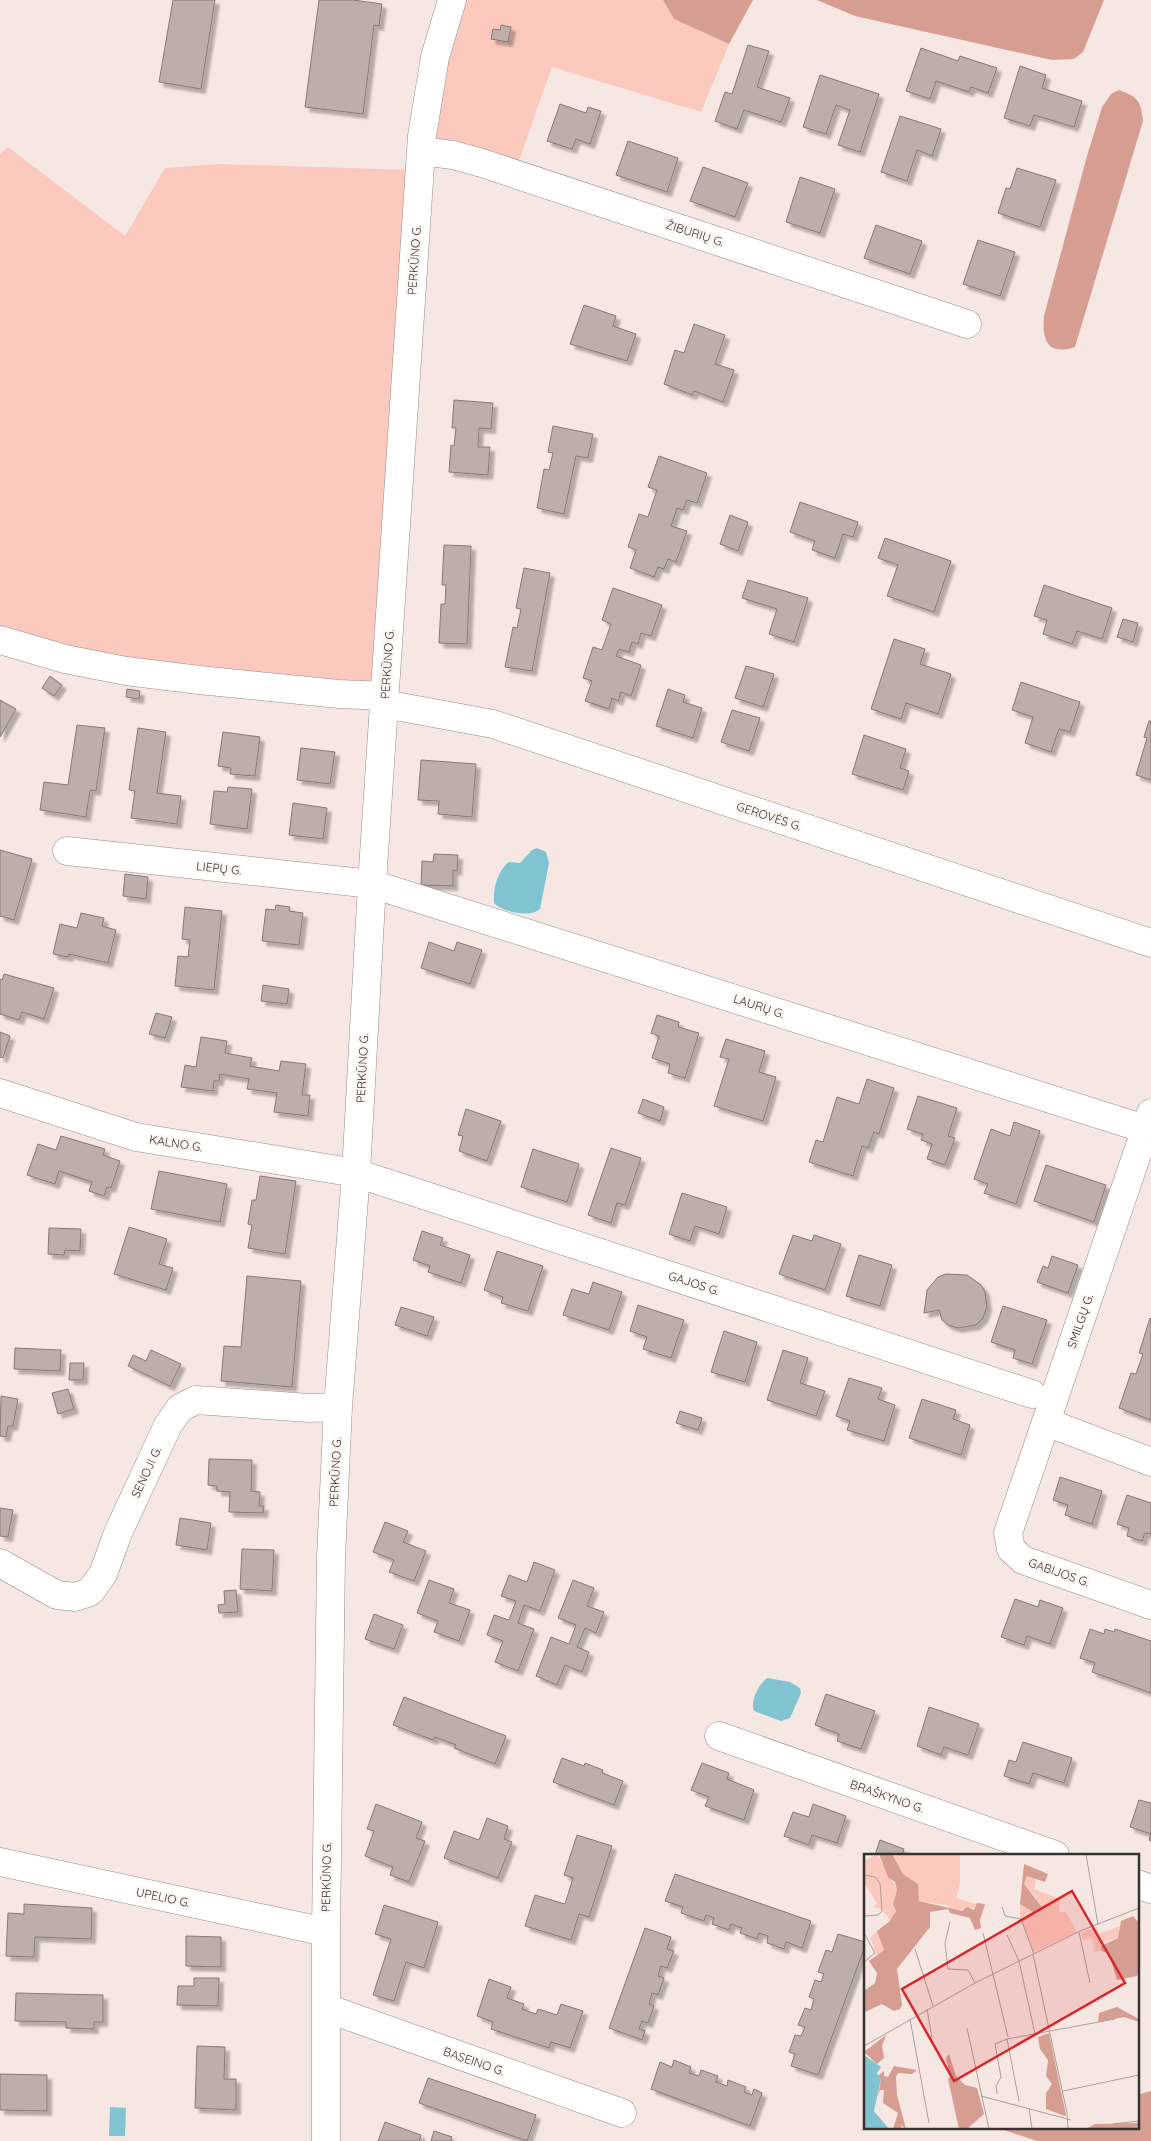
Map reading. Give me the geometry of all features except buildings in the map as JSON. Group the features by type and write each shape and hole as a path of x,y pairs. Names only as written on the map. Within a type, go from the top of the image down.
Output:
{"street":[{"name":"PERKŪNO G.","path":"326,2141 326,1932 331,1556 338,1407 356,1172 372,884 421,151 435,58 452,0"},
{"name":"ŽIBURIŲ G.","path":"421,151 453,155 482,163 967,324"},
{"name":"GEROVĖS G.","path":"0,640 65,659 126,671 384,700 492,724 1151,943"},
{"name":"LIEPŲ G.","path":"67,851 372,884"},
{"name":"LAURŲ G.","path":"372,884 1148,1121"},
{"name":"KALNO G.","path":"0,1093 136,1137 356,1172"},
{"name":"SMILGŲ G.","path":"1046,1422 1148,1121"},
{"name":"GAJOS G.","path":"356,1172 1032,1394"},
{"name":"SENOJI G.","path":"0,1563 57,1595 75,1597 90,1592 103,1574 118,1533 168,1425 180,1408 196,1400 309,1408 338,1407"},
{"path":"1046,1422 1151,1462"},
{"name":"GABIJOS G.","path":"1046,1422 1008,1533 1011,1549 1023,1560 1151,1605"},
{"name":"BRAŠKYNO G.","path":"719,1736 1052,1854"},
{"name":"UPELIO G.","path":"0,1862 326,1932"},
{"path":"1138,1884 1151,1889"},
{"name":"BASEINO G.","path":"326,2008 622,2113"}],"shaded area":[{"path":"465,0 663,0 674,19 729,44 701,112 552,67 519,160 432,139 444,71"},
{"path":"663,0 753,0 729,44 674,19"},
{"path":"817,0 1104,0 1083,52 1074,59 1052,60 855,16"},
{"path":"1119,90 1130,95 1140,104 1143,121 1075,347 1058,349 1048,344 1044,332 1044,316 1102,107 1111,94"},
{"path":"8,147 125,236 165,168 219,164 411,170 376,672 367,689 142,667 0,632 0,154"},
{"path":"1151,2091 1151,2141 1037,2141 998,2128 1138,2128 1138,2095"}],"water":[{"path":"537,848 546,852 549,863 540,909 536,912 517,913 498,906 494,903 494,892 501,870 509,862 520,863 532,850"},
{"path":"767,1678 790,1682 800,1688 801,1693 790,1718 781,1721 754,1711 753,1702 756,1693"},
{"path":"110,2107 126,2108 125,2136 109,2136"}]}
